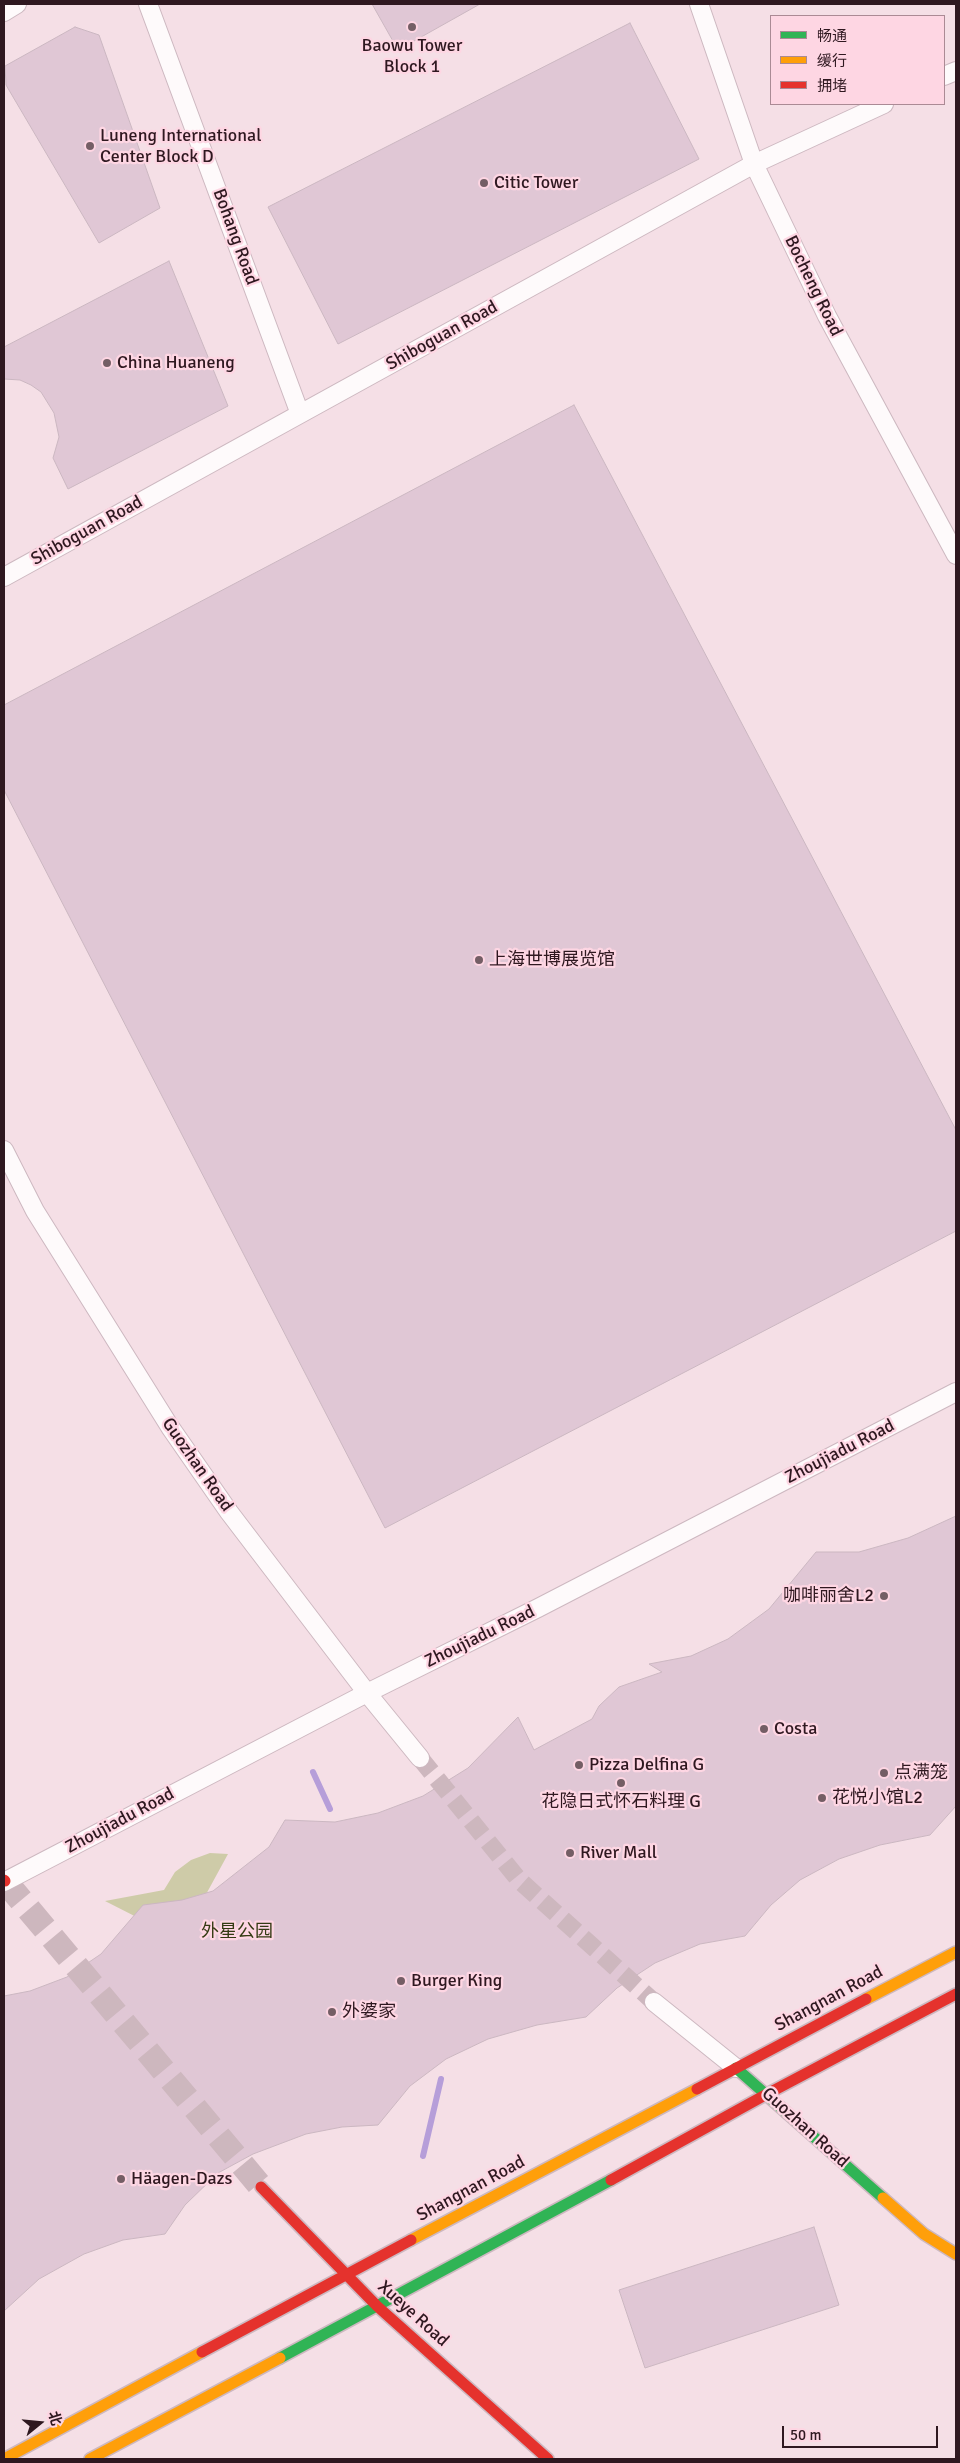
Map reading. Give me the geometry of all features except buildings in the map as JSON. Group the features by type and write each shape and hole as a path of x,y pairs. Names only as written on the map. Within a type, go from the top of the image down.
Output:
{"main road":[{"name":"Shangnan Road","path":"4,2459 345,2275 956,1952"},
{"path":"90,2459 578,2199 767,2094 956,1994"},
{"name":"Guozhan Road","path":"736,2068 924,2234 956,2254"},
{"name":"Xueye Road","path":"261,2188 377,2306 548,2459"}],"street":[{"path":"4,12 17,4"},
{"name":"Bohang Road","path":"148,4 300,414"},
{"name":"Bocheng Road","path":"699,4 754,164 827,316 956,555"},
{"name":"Shiboguan Road","path":"4,577 754,164 882,105"},
{"name":"Guozhan Road","path":"4,1150 35,1211 170,1427 229,1512 367,1693 420,1758"},
{"name":"Zhoujiadu Road","path":"4,1881 956,1392"},
{"name":"Guozhan Road","path":"654,2002 736,2068"}],"shaded area":[{"path":"210,1853 228,1854 186,1931 162,1930 105,1901 164,1890 175,1872 191,1860"}],"waterway":[{"path":"313,1772 330,1809"},
{"path":"423,2156 441,2079"}],"tunnel":[{"path":"420,1758 519,1880 654,2002"},
{"path":"5,1881 261,2187"}],"traffic: fast":[{"path":"736,2068 883,2198"},
{"path":"280,2358 611,2180"}],"traffic: slow":[{"path":"866,1999 956,1952"},
{"path":"411,2240 697,2089"},
{"path":"883,2198 924,2234 956,2254"},
{"path":"4,2459 202,2352"},
{"path":"90,2459 280,2358"}],"traffic: jam":[{"path":"611,2180 767,2094 956,1994"},
{"path":"697,2089 866,1999"},
{"path":"261,2187 377,2306 548,2459"},
{"path":"202,2352 411,2240"}],"place":[{"name":"Baowu Tower Block 1","path":"412,27"},
{"name":"Luneng International Center Block D","path":"90,146"},
{"name":"Citic Tower","path":"484,183"},
{"name":"China Huaneng","path":"107,363"},
{"name":"上海世博展览馆","path":"479,960"},
{"name":"咖啡丽舍L2","path":"884,1596"},
{"name":"Costa","path":"764,1729"},
{"name":"Pizza Delfina G","path":"579,1765"},
{"name":"点满笼","path":"884,1773"},
{"name":"花隐日式怀石料理 G","path":"621,1783"},
{"name":"花悦小馆L2","path":"822,1798"},
{"name":"River Mall","path":"570,1853"},
{"name":"Burger King","path":"401,1981"},
{"name":"外婆家","path":"332,2012"},
{"name":"Häagen-Dazs","path":"121,2179"}],"park label":[{"name":"外星公园","path":"237,1932"}]}
